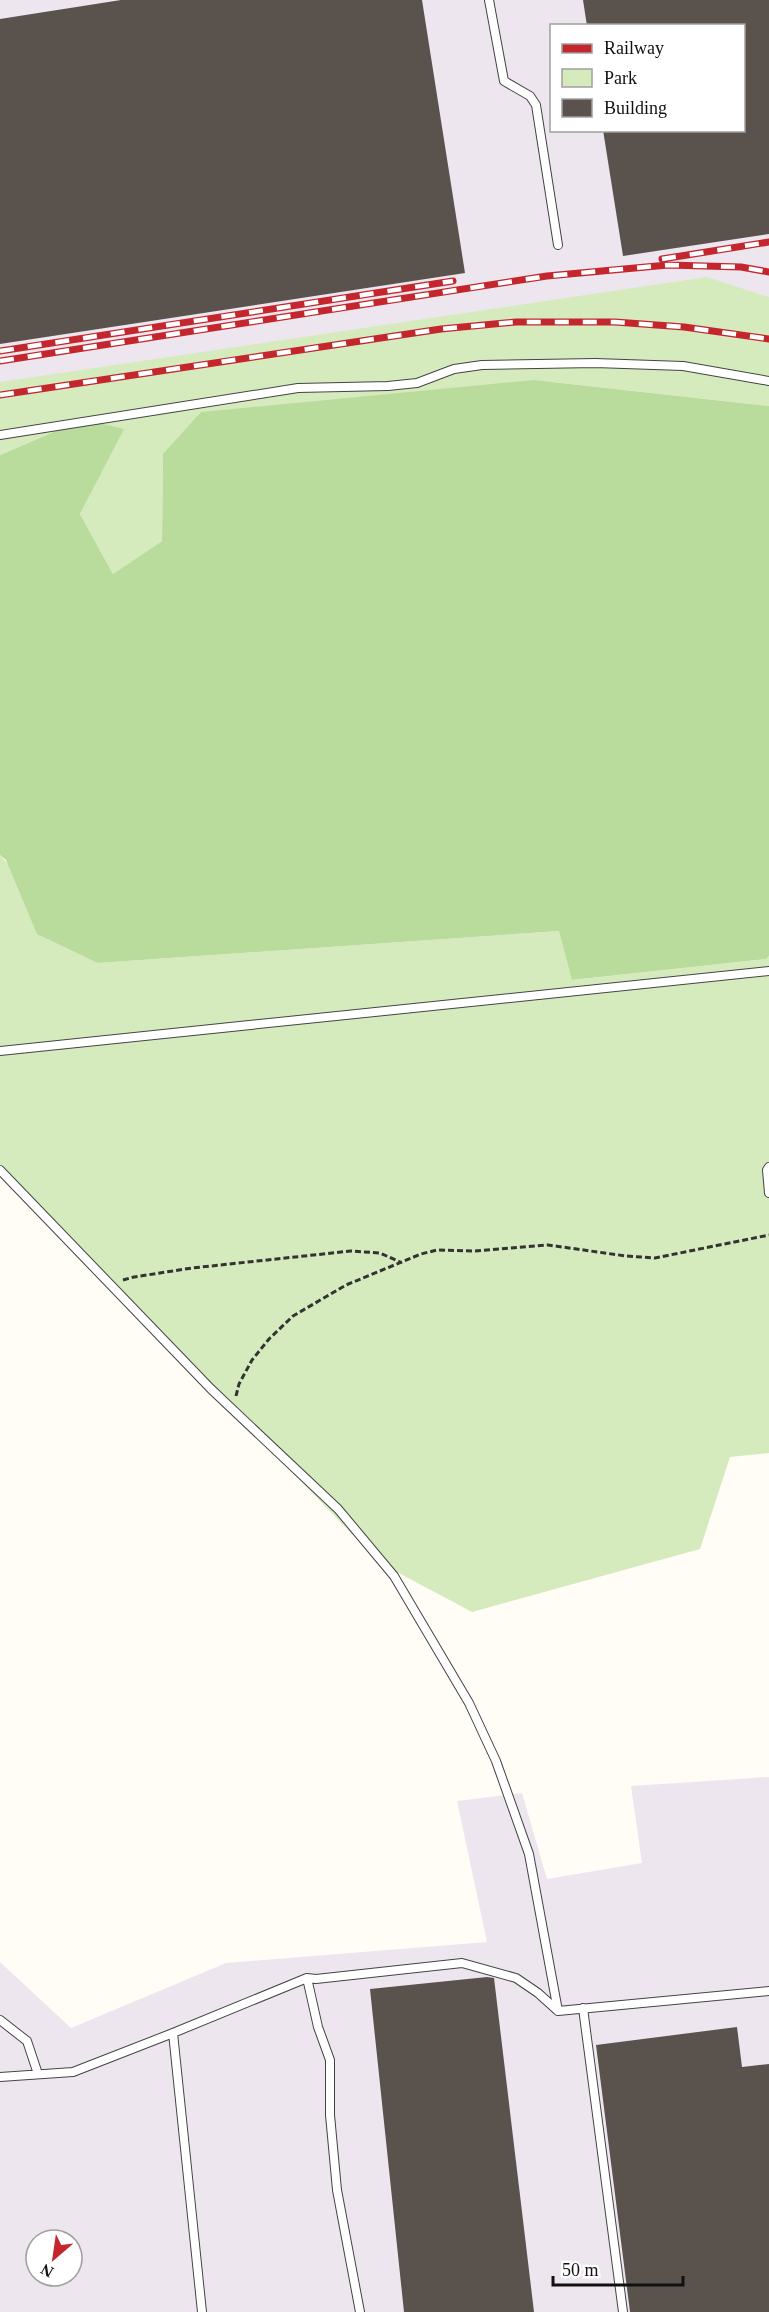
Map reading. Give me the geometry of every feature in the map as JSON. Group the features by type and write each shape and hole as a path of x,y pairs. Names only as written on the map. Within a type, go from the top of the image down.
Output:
{"lane":[{"path":"489,0 504,81 530,96 536,105 558,245"},
{"path":"0,435 298,388 417,383 454,369 482,365 595,363 683,366 769,381"},
{"path":"0,1051 769,971"},
{"path":"769,1167 767,1170 769,1192"},
{"path":"0,1170 232,1409 338,1509 394,1576 469,1703 496,1761 529,1854 558,2011"},
{"path":"0,2078 73,2072 307,1978 316,1979 462,1963 516,1978 558,2011 769,1991"},
{"path":"307,1978 318,2026 330,2060 330,2115 337,2190 360,2312"},
{"path":"583,2008 623,2312"},
{"path":"0,2020 27,2041 38,2074"},
{"path":"173,2033 202,2312"}],"path":[{"path":"232,1409 239,1384 252,1360 292,1316 346,1285 400,1262 437,1250 474,1251 548,1245 655,1258 769,1235"},
{"path":"110,1284 134,1276 192,1268 351,1251 380,1253 400,1262"}],"shaded area":[{"path":"0,0 769,0 769,366 0,421"},
{"path":"769,1777 769,2312 0,2312 0,1962 71,2028 226,1963 487,1942 457,1801 522,1793 547,1879 642,1863 631,1786"}],"green space":[{"path":"707,277 769,297 769,406 534,380 163,454 162,541 113,574 80,514 123,429 84,419 0,455 0,382"},
{"path":"534,380 769,406 769,956 766,959 572,980 559,931 98,963 37,934 6,860 0,855 0,455 84,419 124,429 80,514 113,574 162,541 163,454 201,412"},
{"path":"0,855 98,963 560,931 573,980 766,959 769,956 769,1453 730,1457 700,1549 472,1612 380,1563 0,1170"}],"building":[{"path":"121,0 422,0 465,273 0,344 0,19"},
{"path":"583,0 769,0 769,234 623,256 603,132 745,132 745,24 587,24"},
{"path":"494,1978 534,2312 404,2312 370,1989"},
{"path":"737,2027 742,2067 769,2064 769,2312 630,2312 596,2045"}],"railway":[{"path":"662,259 769,242"},
{"path":"0,361 547,276 668,265 741,267 769,272"},
{"path":"0,351 453,281"},
{"path":"0,395 441,329 516,322 615,322 684,327 769,339"}]}
